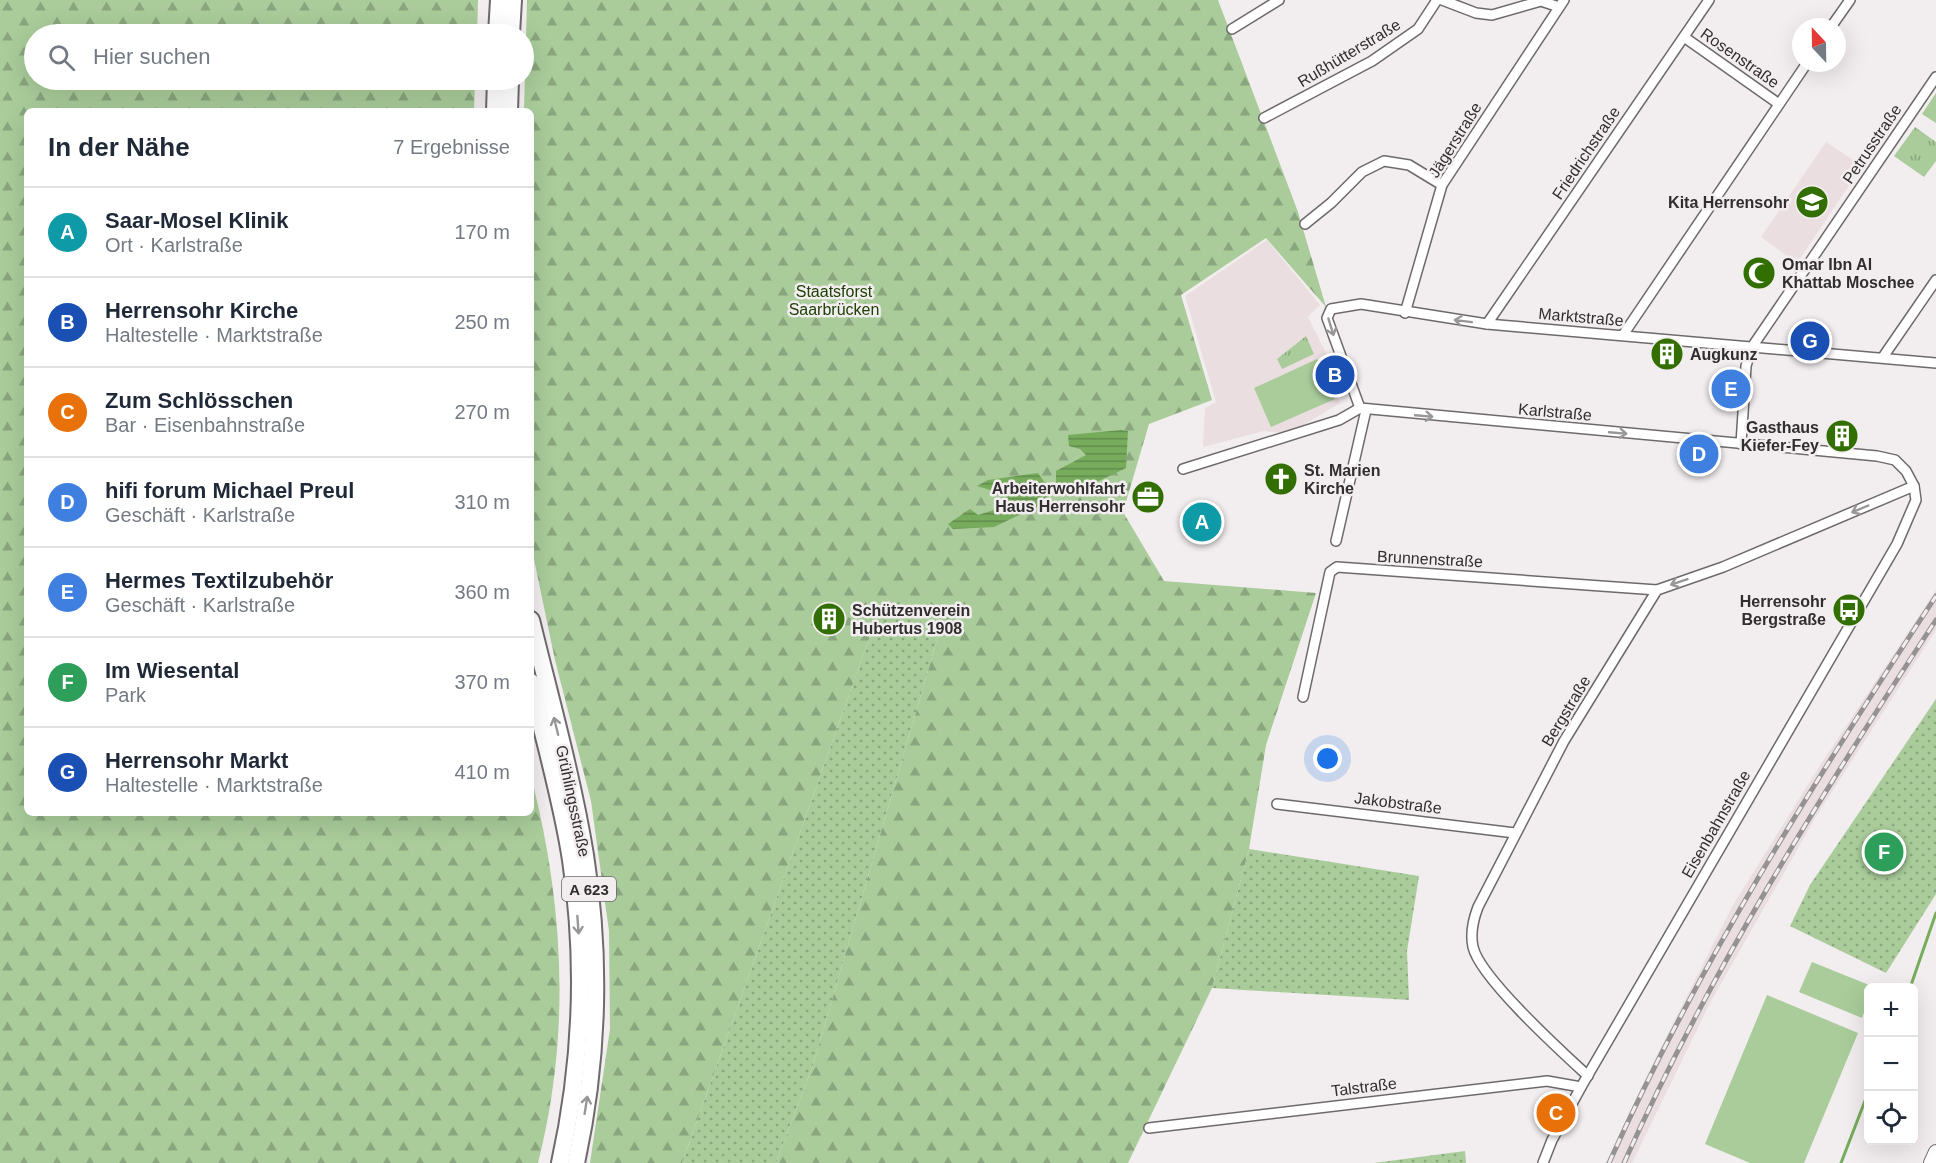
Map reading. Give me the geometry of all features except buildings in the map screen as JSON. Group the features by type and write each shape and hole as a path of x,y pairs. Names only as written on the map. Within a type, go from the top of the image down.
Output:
{"highway":[{"path":"498,24 499,0"},
{"path":"512,24 513,0"},
{"path":"495,108 496,90"},
{"path":"509,108 510,90"},
{"name":"Grühlingsstraße","path":"534,632 574,799 592,916 595,1023 590,1084 576,1163"},
{"name":"A 623","path":"534,696 570,858 578,918 580,1023 575,1082 560,1163"}],"main road":[{"path":"1931,1163 1936,1152"}],"street":[{"path":"1232,29 1279,0"},
{"name":"Rußhütterstraße","path":"1264,118 1372,61 1418,29 1437,0"},
{"path":"1442,0 1476,13 1492,15 1541,1 1562,4"},
{"name":"Friedrichstraße","path":"1487,324 1709,0"},
{"path":"1837,18 1850,0"},
{"name":"Jägerstraße","path":"1405,313 1442,185 1562,4"},
{"name":"Rosenstraße","path":"1684,37 1779,104"},
{"name":"Rosenstraße","path":"1623,335 1801,72"},
{"name":"Petrusstraße","path":"1752,347 1936,78"},
{"path":"1305,224 1331,203 1362,172 1384,161 1409,165 1442,185"},
{"path":"1883,357 1936,280"},
{"name":"Marktstraße","path":"1363,409 1328,318 1331,309 1361,304 1405,313 1487,324 1936,363"},
{"path":"1741,444 1746,366 1752,347"},
{"path":"1182,469 1339,420 1363,409"},
{"path":"1336,541 1363,409"},
{"name":"Karlstraße","path":"1363,409 1895,460 1906,471 1914,486 1916,500"},
{"path":"1657,590 1724,567 1914,486"},
{"name":"Eisenbahnstraße","path":"1543,1163 1552,1140 1581,1087 1897,544 1916,500"},
{"name":"Brunnenstraße","path":"1304,697 1330,572 1337,567 1657,590"},
{"name":"Bergstraße","path":"1588,1076 1551,1043 1492,978 1473,949 1472,924 1515,833 1564,741 1657,590"},
{"name":"Jakobstraße","path":"1277,804 1515,833"},
{"name":"Talstraße","path":"1149,1128 1547,1081 1581,1087"}],"shaded area":[{"name":"Kita Herrensohr","path":"1826,142 1862,166 1797,263 1761,237"},
{"path":"1267,240 1320,305 1308,317 1326,353 1318,358 1340,403 1302,426 1282,433 1264,431 1203,447 1205,408 1216,402 1185,296"},
{"path":"1128,431 1126,468 1082,489 1056,488 1056,471 1086,455 1080,449 1069,446 1068,435"},
{"path":"1038,473 1045,483 1049,497 1036,507 994,527 953,529 948,524 970,509 978,515 997,509 1004,504 1000,493 977,486 988,480"},
{"path":"1936,590 1936,630 1817,815 1710,1003 1632,1163 1606,1163 1656,1057 1733,905 1817,770"}],"green space":[{"path":"0,0 478,0 477,24 24,24 24,90 475,90 474,108 24,108 24,816 534,816 534,789 551,873 559,969 559,1017 555,1066 549,1114 538,1163 0,1163"},
{"name":"Staatsforst Saarbrücken","path":"527,0 1218,0 1298,212 1326,307 1266,238 1181,295 1212,400 1149,424 1123,512 1164,581 1316,593 1266,745 1249,849 1212,988 1128,1163 776,1163 813,1065 939,633 884,597 682,1163 590,1163 610,1029 609,931 591,801 555,660 534,559 534,108 524,108 525,90 534,90 534,24 526,24"},
{"path":"1936,93 1936,123 1922,114"},
{"path":"1915,127 1936,142 1936,161 1924,177 1894,156"},
{"path":"1306,336 1314,354 1282,369 1277,359"},
{"path":"1317,359 1335,399 1271,427 1254,388"},
{"path":"884,597 939,633 813,1065 776,1163 682,1163"},
{"path":"1936,699 1936,894 1886,973 1790,926 1810,885"},
{"path":"1249,849 1419,876 1407,951 1409,1000 1212,988"},
{"path":"1812,962 1864,983 1864,1013 1862,1018 1799,992"},
{"path":"1767,995 1858,1033 1804,1163 1750,1163 1705,1144"},
{"path":"1465,1151 1466,1163 1374,1163"}],"waterway":[{"path":"1912,983 1936,913"},
{"path":"1841,1163 1864,1103"}],"railway":[{"path":"1609,1163 1644,1088 1720,944 1804,803 1936,596"},
{"path":"1624,1163 1693,1022 1769,885 1809,818 1936,620"}],"place":[{"name":"Kita Herrensohr","path":"1812,202"},
{"name":"Omar Ibn Al Khattab Moschee","path":"1759,273"},
{"name":"Herrensohr Markt","path":"1810,341"},
{"name":"Augkunz","path":"1667,354"},
{"name":"Herrensohr Kirche","path":"1335,375"},
{"name":"Hermes Textilzubehör","path":"1731,389"},
{"name":"Gasthaus Kiefer-Fey","path":"1842,436"},
{"name":"hifi forum Michael Preul","path":"1699,454"},
{"name":"St. Marien Kirche","path":"1281,479"},
{"name":"Arbeiterwohlfahrt Haus Herrensohr","path":"1148,497"},
{"name":"Saar-Mosel Klinik","path":"1202,522"},
{"name":"Herrensohr Bergstraße","path":"1849,610"},
{"name":"Schützenverein Hubertus 1908","path":"829,619"},
{"name":"Im Wiesental","path":"1884,852"},
{"name":"Zum Schlösschen","path":"1556,1113"}]}
